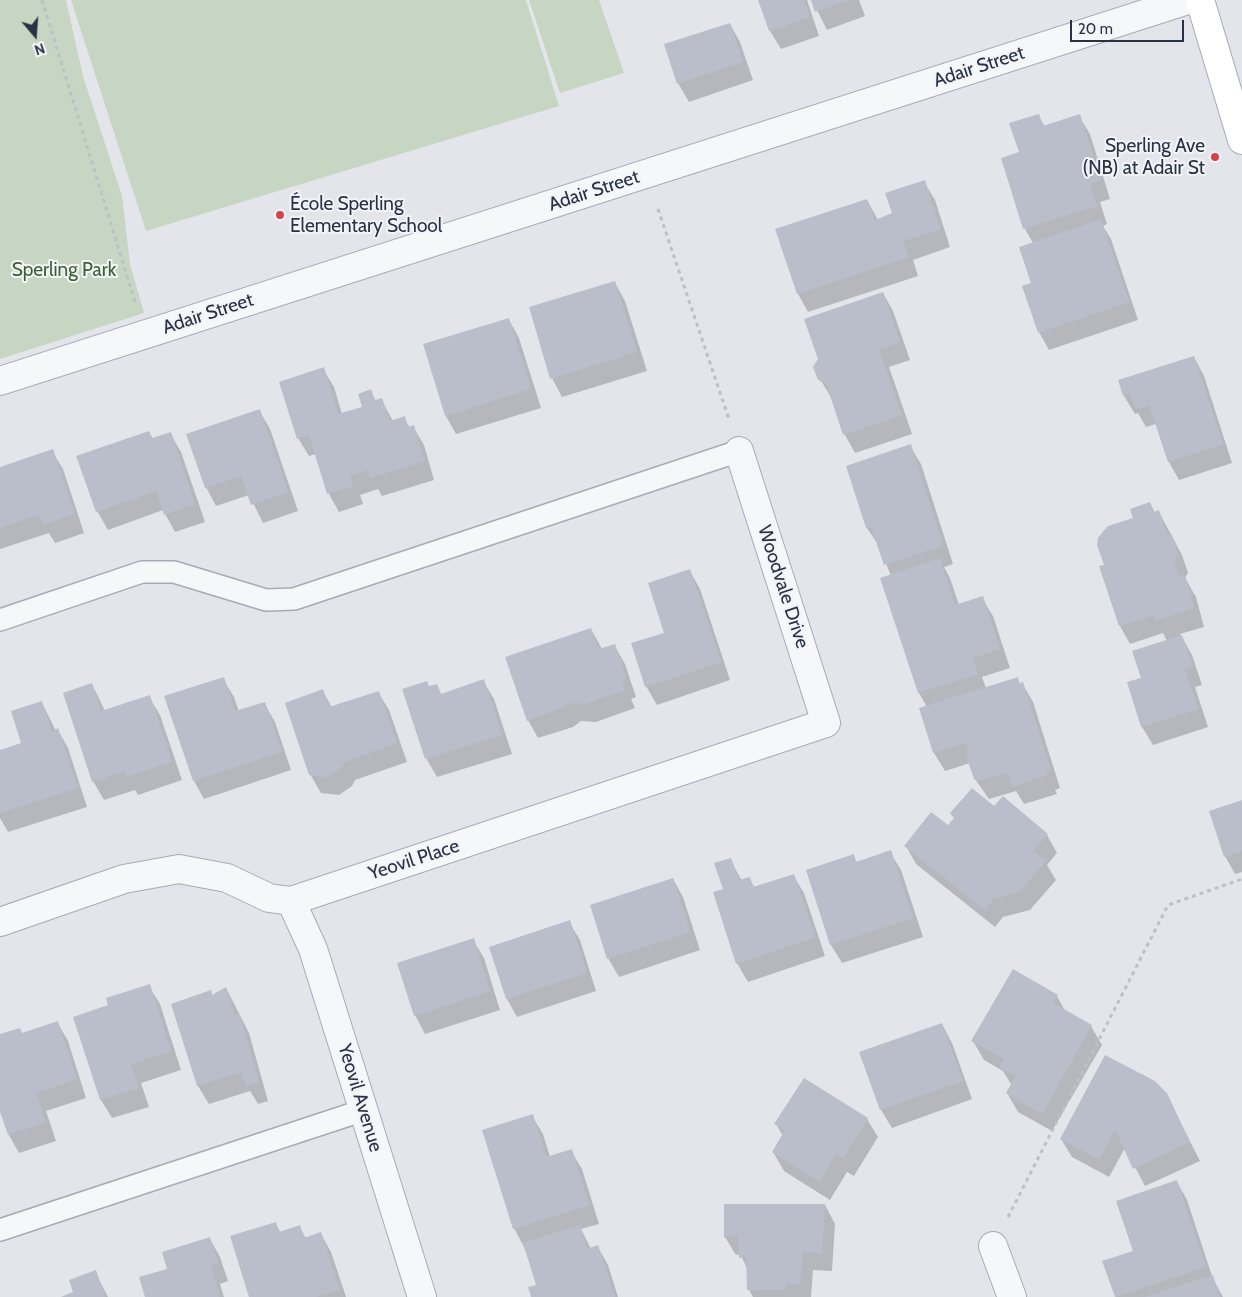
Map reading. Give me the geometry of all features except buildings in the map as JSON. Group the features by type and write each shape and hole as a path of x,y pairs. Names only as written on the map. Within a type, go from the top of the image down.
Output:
{"street":[{"name":"Adair Street","path":"0,381 1188,0"},
{"path":"1200,0 1242,140"},
{"name":"Woodvale Drive","path":"739,451 826,723"},
{"name":"Yeovil Place","path":"0,922 124,879 179,869 227,878 269,898 291,901 826,723"},
{"name":"Yeovil Avenue","path":"291,901 314,949 422,1297"},
{"path":"993,1246 1012,1297"}],"lane":[{"path":"0,620 142,572 174,572 266,600 294,599 739,451"},
{"path":"0,1230 364,1110"}],"path":[{"path":"42,0 136,307"},
{"path":"658,209 739,451"},
{"path":"993,1246 1168,905 1242,879"}],"green space":[{"name":"Sperling Park","path":"0,0 66,0 83,76 122,196 130,264 144,313 0,359"},
{"path":"71,0 526,0 559,106 146,231"},
{"path":"529,0 599,0 624,73 560,93"}],"place":[{"name":"Sperling Ave (NB) at Adair St","path":"1215,157"},
{"name":"École Sperling Elementary School","path":"280,215"}]}
